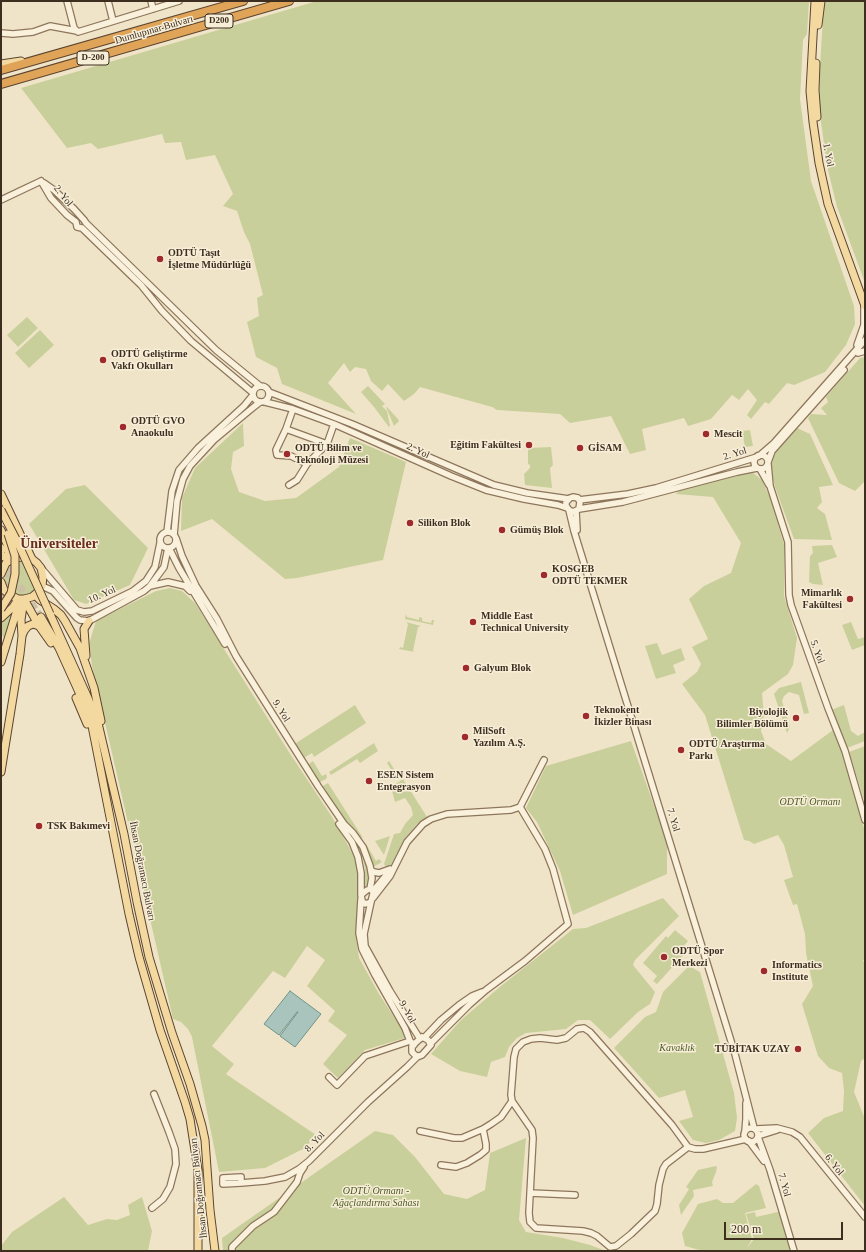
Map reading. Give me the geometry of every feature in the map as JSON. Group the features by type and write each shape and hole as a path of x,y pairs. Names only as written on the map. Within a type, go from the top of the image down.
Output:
{"highway":[{"name":"Dumlupınar Bulvarı","path":"1,70 243,1"},
{"name":"Dumlupınar Bulvarı","path":"1,84 289,1"}],"main road":[{"name":"1. Yol","path":"816,1 815,90 823,162 832,204 865,296"},
{"name":"1. Yol","path":"821,1 817,18 810,91 819,164 828,204 865,305"},
{"path":"1,64 39,59"},
{"path":"1,88 30,76"},
{"path":"1,494 32,559 41,568 44,577 42,586 35,595 21,599 13,607 2,614"},
{"name":"İhsan Doğramacı Bulvarı","path":"1,510 17,541 93,708 98,723 114,788 149,957 202,1126 205,1140 210,1210 215,1251"},
{"path":"1,516 13,546 16,563 15,579 2,614"},
{"path":"1,530 3,551 32,559"},
{"path":"1,574 4,566 10,561 21,557"},
{"path":"1,586 8,594 21,599 51,642 86,721 104,783"},
{"path":"35,595 54,609 65,621 80,648 87,666 99,708 114,788"},
{"path":"1,772 20,654 22,636 21,599"},
{"path":"2,657 21,599"},
{"path":"1,604 4,608 2,614"},
{"name":"İhsan Doğramacı Bulvarı","path":"41,617 59,648 87,710 92,726 129,914 160,1030 185,1102 191,1126 198,1170 198,1251"},
{"path":"87,666 84,635 85,626 88,621"},
{"path":"22,636 28,626 33,624 39,626"},
{"path":"1,638 2,657"}],"street":[{"path":"67,1 74,28 77,31"},
{"path":"108,1 113,21"},
{"path":"151,1 153,9"},
{"path":"1,33 13,34 33,32 50,26 77,31 179,1"},
{"path":"1,200 41,181"},
{"name":"2. Yol","path":"41,181 54,190 84,220 84,226 141,285 162,311 191,341 253,394 255,400 293,409 334,424 451,476 504,495 558,505 573,512 623,502 737,472 765,468 771,452 802,414 865,346"},
{"name":"2. Yol","path":"41,181 51,198 76,222 77,227 84,226"},
{"path":"76,222 78,218 82,218"},
{"name":"2. Yol","path":"84,226 170,304 216,350 260,386 267,388 269,392 354,425 494,485 527,494 569,498 573,497 579,500 628,494 656,488 758,456 765,457 768,463"},
{"path":"157,304 163,298"},
{"path":"162,311 170,304"},
{"path":"849,358 860,340 864,325 865,305"},
{"name":"2. Yol","path":"818,396 865,340"},
{"path":"858,353 865,351"},
{"path":"253,394 255,389 260,386"},
{"path":"262,402 269,397 269,392"},
{"name":"10. Yol","path":"42,586 53,591 77,618 88,621 96,617 109,606 146,581 155,567 161,536 167,532 172,491 179,470 198,448 244,406 253,394"},
{"name":"10. Yol","path":"41,568 77,610 84,612 109,606 144,591 150,586 164,567 169,548 175,543 177,501 182,479 190,466 214,440 262,402"},
{"path":"293,409 276,450 277,455 291,456 307,464"},
{"name":"2. Yol","path":"758,468 754,462 758,456 772,445 802,414"},
{"path":"289,485 297,480 307,464 327,444 334,424"},
{"path":"286,429 327,444"},
{"name":"5. Yol","path":"768,463 770,486 788,542 789,595 791,605 845,751 865,820"},
{"path":"451,476 452,468"},
{"name":"5. Yol","path":"758,468 770,486"},
{"path":"568,509 566,504 569,498"},
{"path":"578,510 581,504 579,500"},
{"name":"7. Yol","path":"568,509 706,956 746,1092 755,1129 770,1170 794,1251"},
{"name":"7. Yol","path":"578,510 576,528 581,552"},
{"path":"167,532 171,532 175,537"},
{"name":"9. Yol","path":"175,537 196,586 217,619 236,656 318,786 344,824 361,844 366,854 371,870 372,900 364,934 365,946 412,1043"},
{"path":"160,543 169,548"},
{"name":"9. Yol","path":"169,548 194,594 290,747 352,842 360,864 361,897 359,933 362,949 388,993 422,1038"},
{"name":"9. Yol","path":"150,586 168,582 176,583 185,586 194,594"},
{"path":"92,611 96,617"},
{"path":"401,855 372,890 367,890 361,897 365,904 372,900 390,876 401,855 407,842 423,824 431,819 447,814 511,810 520,807 544,760"},
{"name":"8. Yol","path":"241,1180 265,1181 285,1177 299,1169 309,1161 368,1102 418,1056 422,1055 428,1049 430,1044 450,1023 486,990 525,961 568,924 553,869 545,849 537,833 520,807"},
{"path":"371,870 379,873 391,868"},
{"name":"8. Yol","path":"412,1043 422,1038 459,1005 472,996 486,990"},
{"path":"688,1147 666,1164 663,1170 655,1211 616,1246 610,1247 597,1236 583,1231 536,1228 530,1222 529,1213 534,1138 532,1130 512,1101 511,1089 516,1050 522,1042 531,1039 540,1038 557,1040 566,1038 577,1029 584,1028 590,1032 672,1125 688,1147 703,1149 747,1140 753,1141 758,1136 772,1131 785,1130"},
{"path":"422,1038 428,1040 430,1044"},
{"path":"329,1077 337,1085 365,1056 412,1043 412,1052 418,1056"},
{"name":"7. Yol","path":"746,1092 746,1119 744,1132 747,1140 770,1170"},
{"path":"152,1208 163,1199 170,1187 176,1164 169,1132 154,1094"},
{"path":"420,1131 454,1138 462,1138 483,1130 501,1117 512,1101"},
{"path":"720,1145 744,1132 748,1128 755,1129"},
{"name":"6. Yol","path":"755,1129 772,1128 785,1130 800,1137 865,1217"},
{"path":"441,1165 456,1167 468,1163 486,1150 483,1130"},
{"path":"232,1251 232,1247 253,1226 274,1212 297,1182 300,1173 309,1161"},
{"path":"530,1193 575,1195"}],"green space":[{"path":"317,1 809,1 807,34 803,40 800,99 811,181 854,306 855,324 846,345 825,372 794,385 787,383 769,404 765,402 751,419 747,415 757,400 748,389 739,400 732,395 711,419 688,426 684,418 642,429 646,450 630,454 611,416 570,423 560,414 497,410 492,407 420,387 414,394 404,401 388,384 382,391 371,381 366,369 355,367 350,372 344,363 328,383 356,414 282,384 277,368 256,357 247,322 259,316 257,298 263,295 250,244 237,211 223,206 233,194 215,155 186,160 181,142 165,143 162,134 98,149 91,143 67,148 21,88"},
{"path":"824,1 865,1 865,283 837,207 827,166 819,107"},
{"path":"27,317 38,328 18,347 7,335"},
{"path":"40,330 54,345 29,368 15,353"},
{"path":"865,357 865,481 855,491 839,483 808,418 811,414 827,415 821,408 828,402 826,397 860,358"},
{"path":"368,386 385,404 382,406 387,411 389,427 361,392"},
{"path":"386,407 399,421 394,426"},
{"path":"243,423 244,446 233,452 231,469 239,492 265,501 296,498 339,467 350,438 406,462 383,560 297,578 285,579 212,519 181,531 182,498 195,468"},
{"path":"797,428 810,434 833,485 819,487 822,502 817,508 825,514 832,540 794,539 775,487 772,475 772,457 778,448"},
{"path":"750,430 753,446 745,447 742,431"},
{"path":"551,447 553,465 550,468 552,488 525,485 524,474 530,468 530,465 528,464 528,448"},
{"name":"ODTÜ Ormanı","path":"752,472 762,480 770,498 784,544 784,596 797,638 793,665 788,674 762,693 764,715 761,731 766,744 791,761 833,730 846,763 865,832 865,959 863,960 865,964 865,1058 861,1061 854,1092 865,1119 865,1206 808,1133 824,1118 843,1111 844,1091 842,1073 829,1068 818,1056 802,1004 813,986 806,953 805,934 797,904 793,905 784,880 793,877 784,845 778,835 754,844 744,840 705,715 682,684 697,672 701,664 692,647 708,639 689,599 704,586 731,573 741,543 713,497 676,494 679,490"},
{"path":"85,485 148,548 130,585 86,604 74,600 29,524 66,489"},
{"path":"832,545 837,557 818,563 823,585 809,582 810,556 813,553 812,546"},
{"path":"24,562 31,564 36,569 38,579 36,589 31,594 18,596 11,594 6,589 4,576 6,569 11,564"},
{"path":"170,588 182,591 195,603 287,749 332,817 353,854 359,872 356,938 359,958 379,994 402,1029 405,1038 365,1050 338,1078 323,1064 347,1035 328,1021 335,1011 307,986 325,960 307,946 285,978 273,971 212,1046 234,1064 226,1074 316,1135 305,1148 265,1168 219,1172 192,1037 188,1029 181,1022 173,1019 92,666 89,644 96,621 156,591"},
{"path":"14,611 5,640 1,633 1,623"},
{"path":"406,614 407,617 419,620 419,617 422,618 422,621 431,623 432,620 434,620 433,625 405,619"},
{"path":"406,622 421,626 418,627 413,651 415,652 399,649 400,647 403,648 408,624"},
{"path":"851,622 858,639 865,637 865,645 852,650 842,625"},
{"path":"657,643 662,655 681,648 685,660 673,665 676,673 656,679 645,646"},
{"path":"801,682 809,713 804,714 799,695 789,692 784,696 782,701 790,727 787,733 774,694 779,688"},
{"path":"355,705 366,723 314,757 312,753 302,759 293,745"},
{"path":"844,705 851,731 858,736 865,732 865,741 847,748 831,710"},
{"path":"631,741 667,842 667,874 573,915 560,871 537,822 526,808 546,766"},
{"path":"374,743 378,751 360,763 357,759 331,775 329,772"},
{"name":"ODTÜ Ormanı","path":"865,746 865,803 849,752"},
{"path":"306,761 309,764 313,761 322,776 326,774 326,779 318,783 304,762"},
{"path":"389,761 399,777 394,780 392,777 395,775 387,763"},
{"path":"403,779 427,817 417,824 405,838 391,865 387,869 384,864 394,834 400,833 405,824 413,815 411,807 405,798 395,802 391,787"},
{"path":"328,783 363,838 358,836 339,817 322,789 323,786"},
{"path":"349,832 362,850 368,866 370,884 364,887 365,869 363,859 357,844"},
{"path":"390,836 384,855 375,841"},
{"path":"366,844 376,861 379,859 382,862 373,867 364,845"},
{"path":"663,898 679,916 635,960 633,965 655,992 650,1004 638,1012 610,1039 590,1020 578,1020 566,1029 526,1033 517,1038 509,1047 505,1057 491,1062 487,1077 460,1071 431,1054 461,1020 573,929 586,928"},
{"name":"ODTÜ Spor Merkezi","path":"675,930 688,941 682,948 686,952 657,984 653,981 657,976 643,963 666,936 668,938"},
{"name":"Kavaklık","path":"689,966 700,972 734,1093 737,1118 735,1131 719,1140 706,1143 693,1140 679,1121 693,1117 685,1090 659,1098 614,1048 645,1017 656,1012 663,992"},
{"name":"ODTÜ Ormanı - Ağaçlandırma Sahası","path":"375,1131 393,1135 415,1157 444,1194 467,1199 485,1190 490,1153 526,1138 519,1220 526,1232 563,1238 606,1251 223,1251 222,1238"},
{"path":"716,1166 716,1172 712,1182 713,1186 693,1190 694,1196 681,1215 679,1205 689,1189 686,1187 698,1170"},
{"path":"756,1184 759,1186 766,1208 745,1213 752,1239 747,1248 754,1239 746,1214 755,1212 756,1217 782,1211 794,1251 703,1251 685,1246 682,1233 698,1204 717,1199 723,1203 733,1203"},
{"path":"64,1197 88,1225 107,1219 117,1220 130,1215 128,1205 142,1197 152,1231 148,1251 1,1251 1,1246 12,1232"}],"water":[{"path":"290,991 321,1014 295,1047 280,1036 298,1012 279,1035 264,1024"}],"tunnel":[{"path":"5,558 16,581 41,617"},
{"path":"1,598 6,586 9,568"}],"place":[{"name":"ODTÜ Taşıt İşletme Müdürlüğü","path":"160,259"},
{"name":"ODTÜ Geliştirme Vakfı Okulları","path":"103,360"},
{"name":"ODTÜ GVO Anaokulu","path":"123,427"},
{"name":"Mescit","path":"706,434"},
{"name":"Eğitim Fakültesi","path":"529,445"},
{"name":"GİSAM","path":"580,448"},
{"name":"ODTÜ Bilim ve Teknoloji Müzesi","path":"287,454"},
{"name":"Silikon Blok","path":"410,523"},
{"name":"Gümüş Blok","path":"502,530"},
{"name":"KOSGEB ODTÜ TEKMER","path":"544,575"},
{"name":"Mimarlık Fakültesi","path":"850,599"},
{"name":"Middle East Technical University","path":"473,622"},
{"name":"Galyum Blok","path":"466,668"},
{"name":"Teknokent İkizler Binası","path":"586,716"},
{"name":"Biyolojik Bilimler Bölümü","path":"796,718"},
{"name":"MilSoft Yazılım A.Ş.","path":"465,737"},
{"name":"ODTÜ Araştırma Parkı","path":"681,750"},
{"name":"ESEN Sistem Entegrasyon","path":"369,781"},
{"name":"TSK Bakımevi","path":"39,826"},
{"name":"ODTÜ Spor Merkezi","path":"664,957"},
{"name":"Informatics Institute","path":"764,971"},
{"name":"TÜBİTAK UZAY","path":"798,1049"}],"district":[{"name":"Üniversiteler","path":"59,544"}]}
